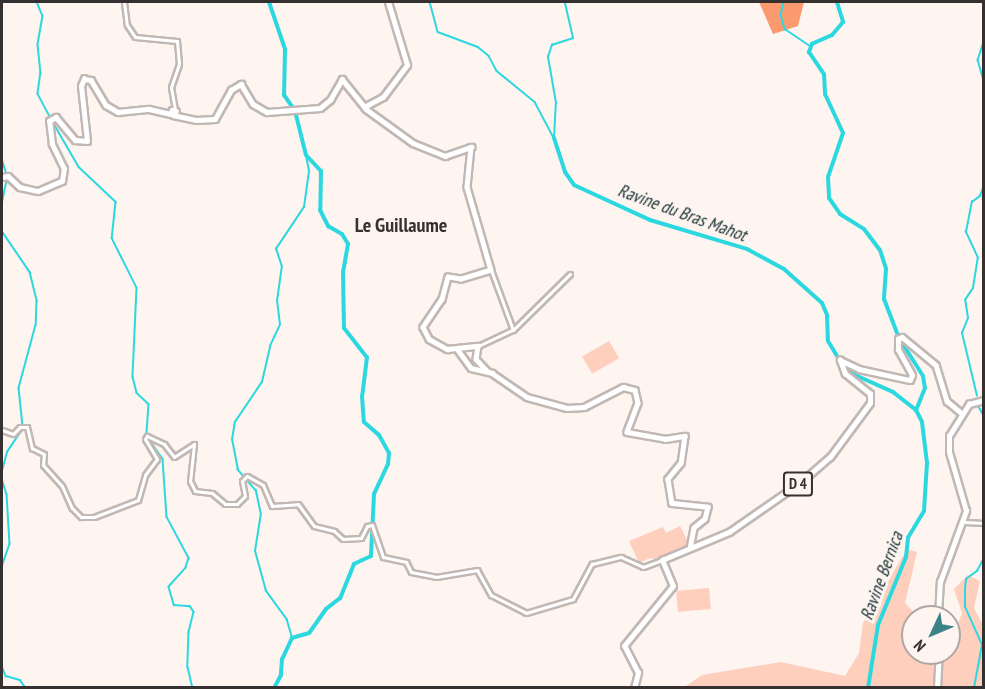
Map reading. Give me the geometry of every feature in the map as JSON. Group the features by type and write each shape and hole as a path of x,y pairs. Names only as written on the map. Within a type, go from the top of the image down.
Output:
{"main road":[{"path":"364,107 383,97 406,65 388,2"},
{"path":"6,177 24,189 38,191 62,181 64,169 51,141 49,121 56,117 75,140 87,141 81,86 84,79 91,80 106,105 118,112 149,109 215,119 231,90 241,84 257,108 285,113 326,104 342,79 364,107 413,143 444,156 471,147 467,187 491,270 460,279 448,278 442,299 423,323 425,334 432,342 458,350 478,346 476,359 487,371 527,397 576,409 623,387 635,390 638,403 627,432 664,439 685,436 681,463 668,479 672,503 708,507 705,519 694,528 696,543"},
{"name":"D 4","path":"662,560 696,543 729,532 801,482 843,441 871,397 841,362 859,369 910,380 912,375 899,356 900,339 936,365 947,401 960,412"},
{"path":"458,350 471,368 487,371"},
{"path":"939,605 940,582 965,522 965,505 948,444 950,429 960,412 973,400 984,400"},
{"path":"634,687 638,673 624,646 673,586 662,560"},
{"path":"937,687 938,665"}],"street":[{"path":"124,2 127,25 135,37 177,41 179,64 171,87 173,112"},
{"path":"491,270 513,330"},
{"path":"478,346 513,330 570,274"},
{"path":"2,430 13,434 20,427 27,427 32,448 44,454 43,465 81,517 94,518 138,500 145,475 157,459 145,439 147,436 164,444 174,457 194,444 190,481 195,491 212,493 225,504 237,504 245,496 242,481 247,476 263,485 272,506 298,504 314,526 334,531 343,539 362,538 367,526 372,525 384,558 406,562 414,573 436,577 477,570 491,595 526,613 573,599 592,564 621,557 640,568 662,560"},
{"path":"965,522 984,523"}],"shaded area":[{"path":"759,2 804,2 798,26 773,34"},
{"path":"609,341 619,358 592,374 582,356"},
{"path":"680,526 690,546 658,560 650,558 639,563 629,541 663,527 666,533"},
{"path":"907,549 917,552 905,603 907,605 901,605 901,665 961,665 962,613 954,589 968,575 980,581 974,608 983,625 983,687 683,688 702,675 781,662 845,676 859,653 863,623"},
{"path":"709,588 711,609 678,612 676,591"}],"waterway":[{"path":"37,2 43,16 38,45 41,72 38,94 51,118"},
{"path":"269,2 285,49 284,95 295,111 306,155 321,171 320,210 328,226 342,234 348,244 343,272 344,328 367,357 362,396 364,422 379,435 389,453 388,464 374,494 371,556 354,564 340,598 326,609 309,633 292,638 282,659 281,675 274,688"},
{"name":"Ravine du Bras Mahot","path":"430,2 438,32 478,47 489,56 497,71 535,102 554,138"},
{"path":"554,138 556,103 548,57 552,45 573,38 565,2"},
{"path":"784,2 781,15 785,29 810,46"},
{"name":"Ravine Bernica","path":"837,2 843,22 832,35 812,44 809,52 824,74 825,94 843,133 828,177 829,198 840,214 864,229 880,250 886,269 884,299 899,338 923,376 925,388 916,410 922,422 927,463 924,511 908,538 906,557 878,625 868,688"},
{"path":"984,42 978,60 984,81"},
{"path":"53,122 79,167 116,202 112,238 137,288 133,377 137,393 149,404 147,435"},
{"name":"Ravine du Bras Mahot","path":"554,138 565,172 574,185 650,220 747,249 784,269 822,303 827,315 828,341 842,364 855,375 893,392 916,410"},
{"path":"292,638 287,620 266,591 255,551 261,515 256,491 238,470 232,440 235,422 262,382 270,346 280,325 277,301 282,267 276,249 304,207 309,171 306,155"},
{"path":"2,159 7,174"},
{"path":"2,202 7,179"},
{"path":"977,396 962,333 968,318 965,300 973,288 978,258 966,232 972,202 980,196 984,185"},
{"path":"2,231 30,272 37,301 36,325 19,388 23,424"},
{"path":"978,405 984,416"},
{"path":"2,471 7,452 23,428"},
{"path":"149,439 163,459 167,517 189,558 186,568 169,587 174,605 190,606 194,612 189,632 188,667 193,688"},
{"path":"2,479 7,494 10,544 2,567"},
{"path":"974,688 982,645 965,607 965,589 966,579 977,571 984,558"},
{"path":"2,666 6,676 20,680 26,688"}],"district":[{"name":"Le Guillaume","path":"401,225"}]}
